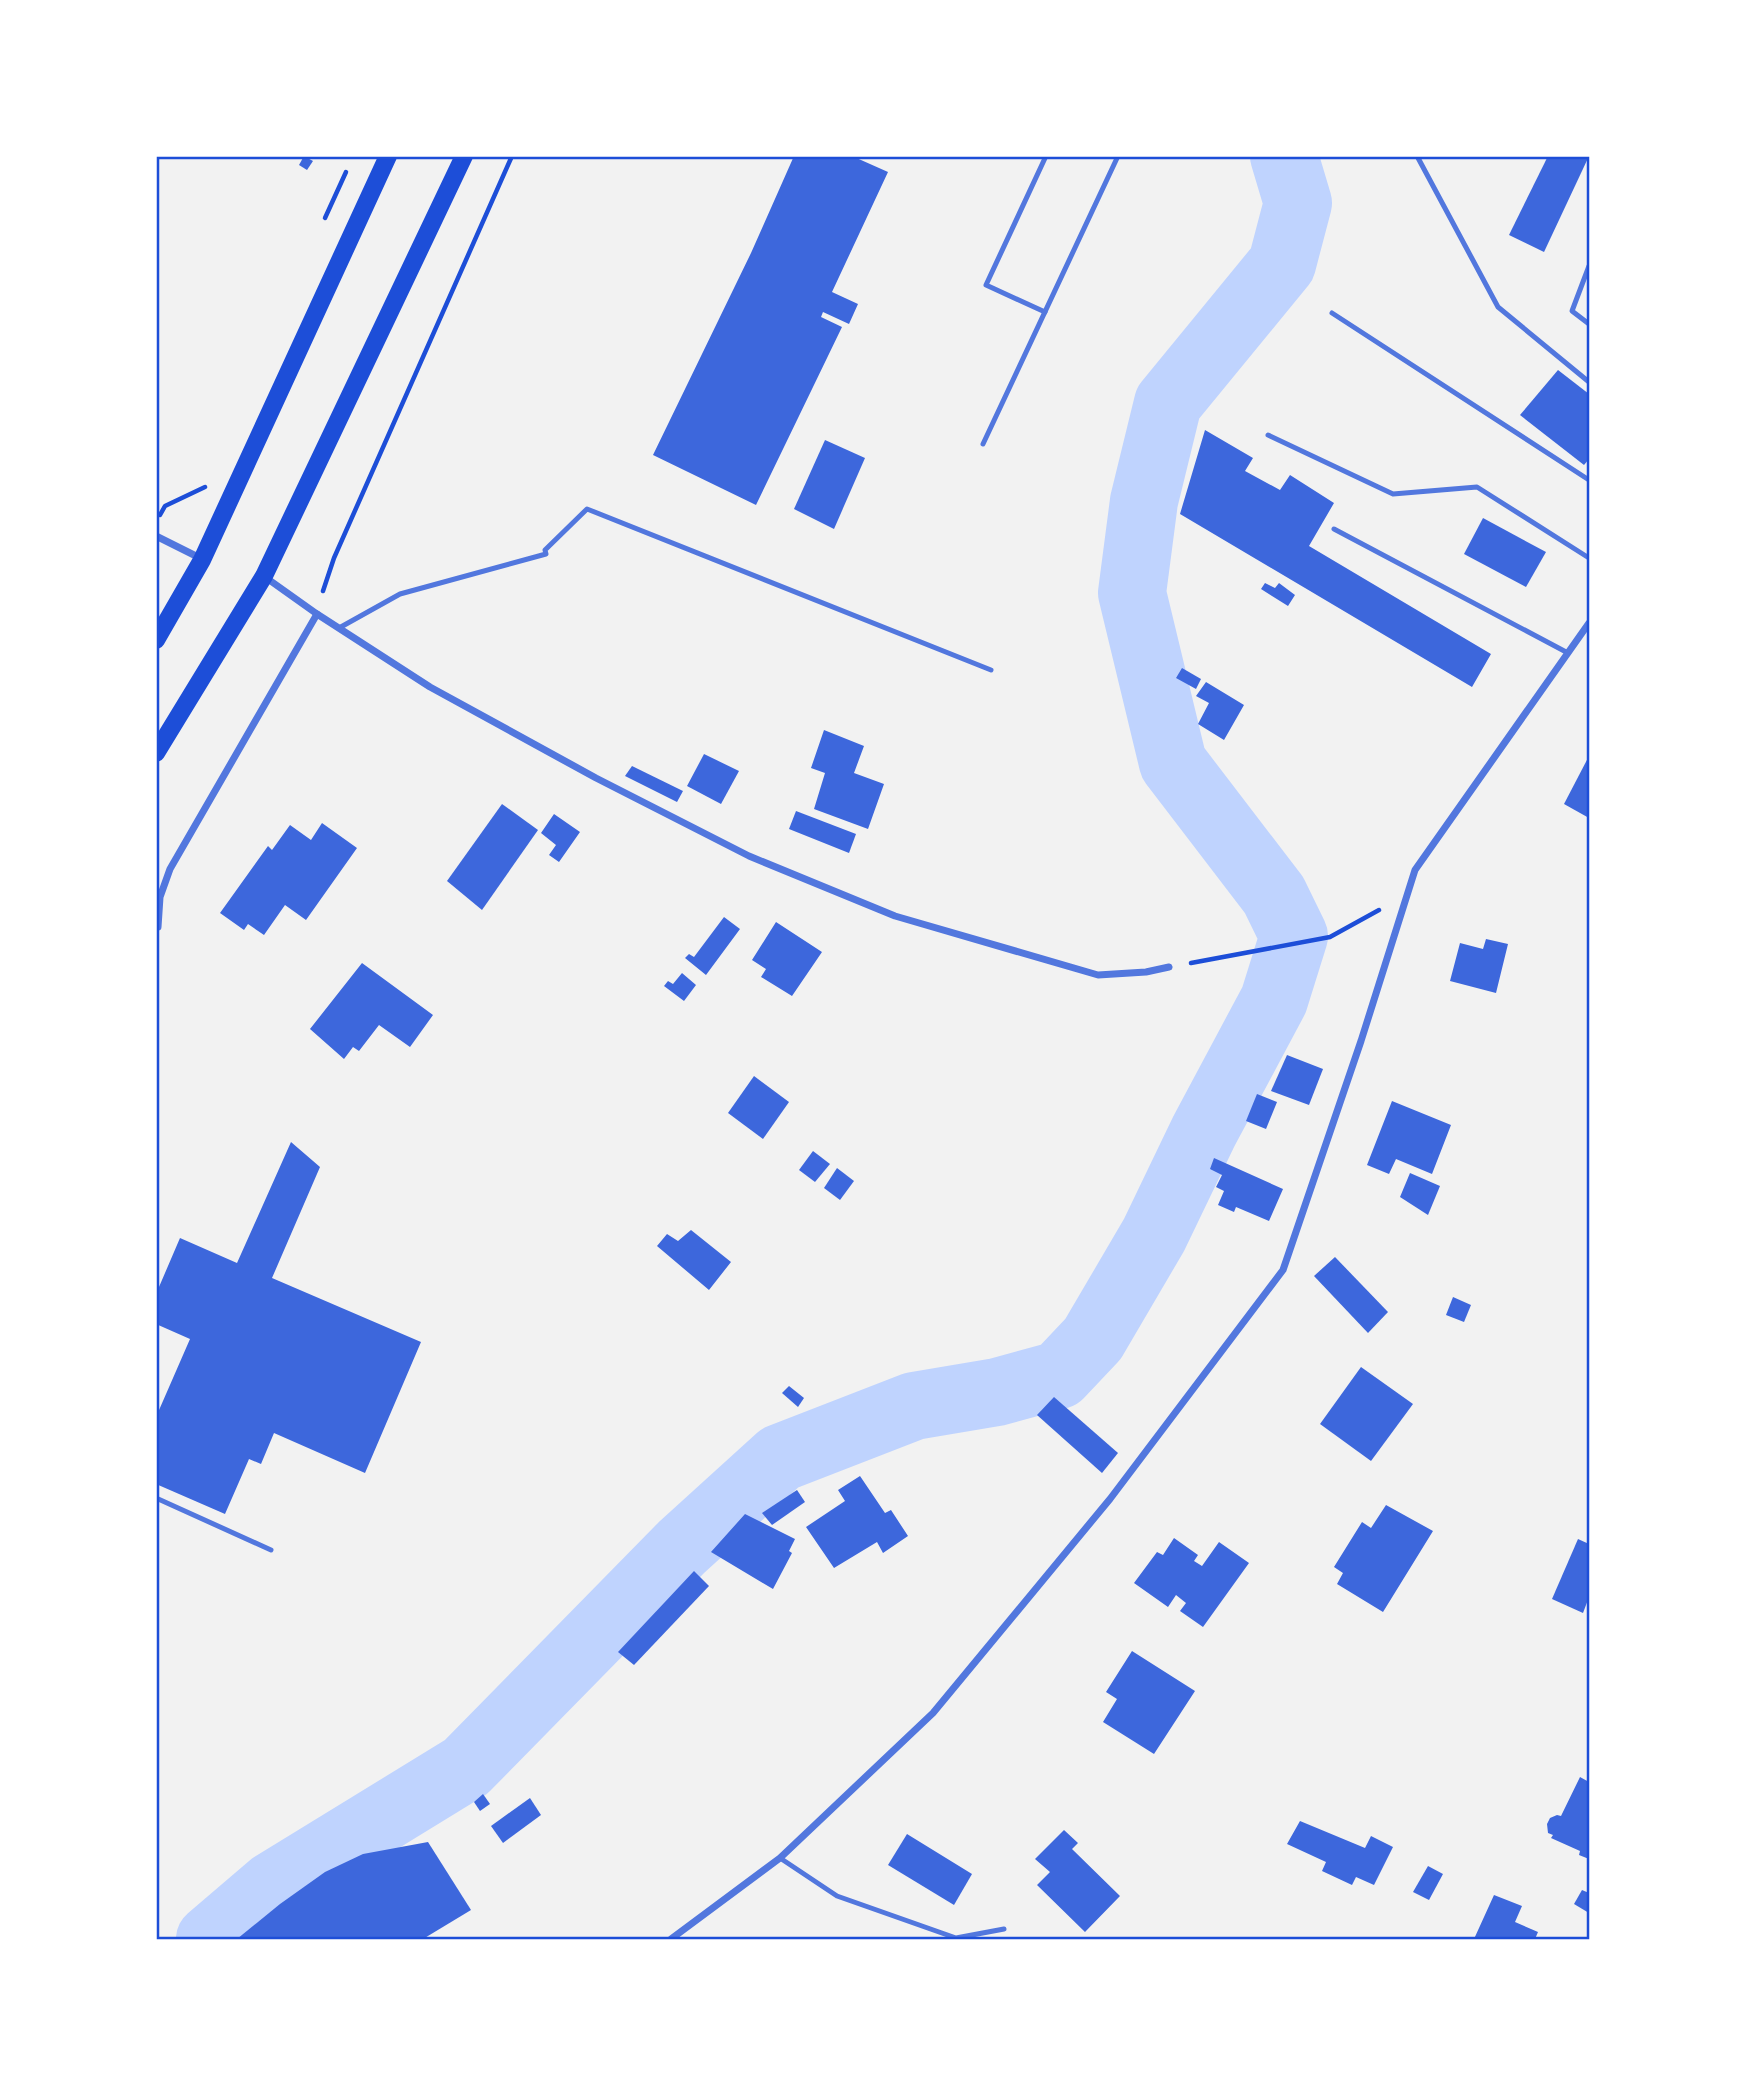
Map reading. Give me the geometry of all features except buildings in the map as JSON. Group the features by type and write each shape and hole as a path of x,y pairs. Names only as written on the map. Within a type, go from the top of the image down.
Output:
{"main road":[{"path":"156,639 202,560 388,156"},
{"path":"156,753 264,576 464,156"}],"street":[{"path":"156,536 202,560"},
{"path":"264,576 317,614 430,687 596,778 749,856 895,916 1098,975 1146,972 1169,967"},
{"path":"158,927 160,897 167,875 317,614"},
{"path":"671,1939 780,1858 933,1713 1110,1499 1283,1270 1361,1041 1415,870 1589,623"}],"lane":[{"path":"1045,312 986,285 1046,156"},
{"path":"984,444 1118,156"},
{"path":"1417,156 1498,307 1589,382"},
{"path":"1589,266 1572,311 1589,324"},
{"path":"1332,313 1589,480"},
{"path":"1268,435 1393,494 1477,487 1589,558"},
{"path":"339,628 400,594 546,554 545,550 587,509 991,670"},
{"path":"1334,529 1568,653"},
{"path":"156,1498 271,1550"},
{"path":"780,1858 837,1896 956,1938 1004,1930"}],"path":[{"path":"317,614 334,558 513,156"},
{"path":"1169,967 1330,937 1407,894"}],"waterway":[{"path":"210,1939 272,1886 466,1767 682,1547 780,1458 914,1406 997,1392 1059,1375 1093,1339 1154,1235 1204,1131 1274,1000 1294,936 1274,895 1173,763 1132,593 1144,501 1168,403 1282,264 1298,203 1284,156"}]}
